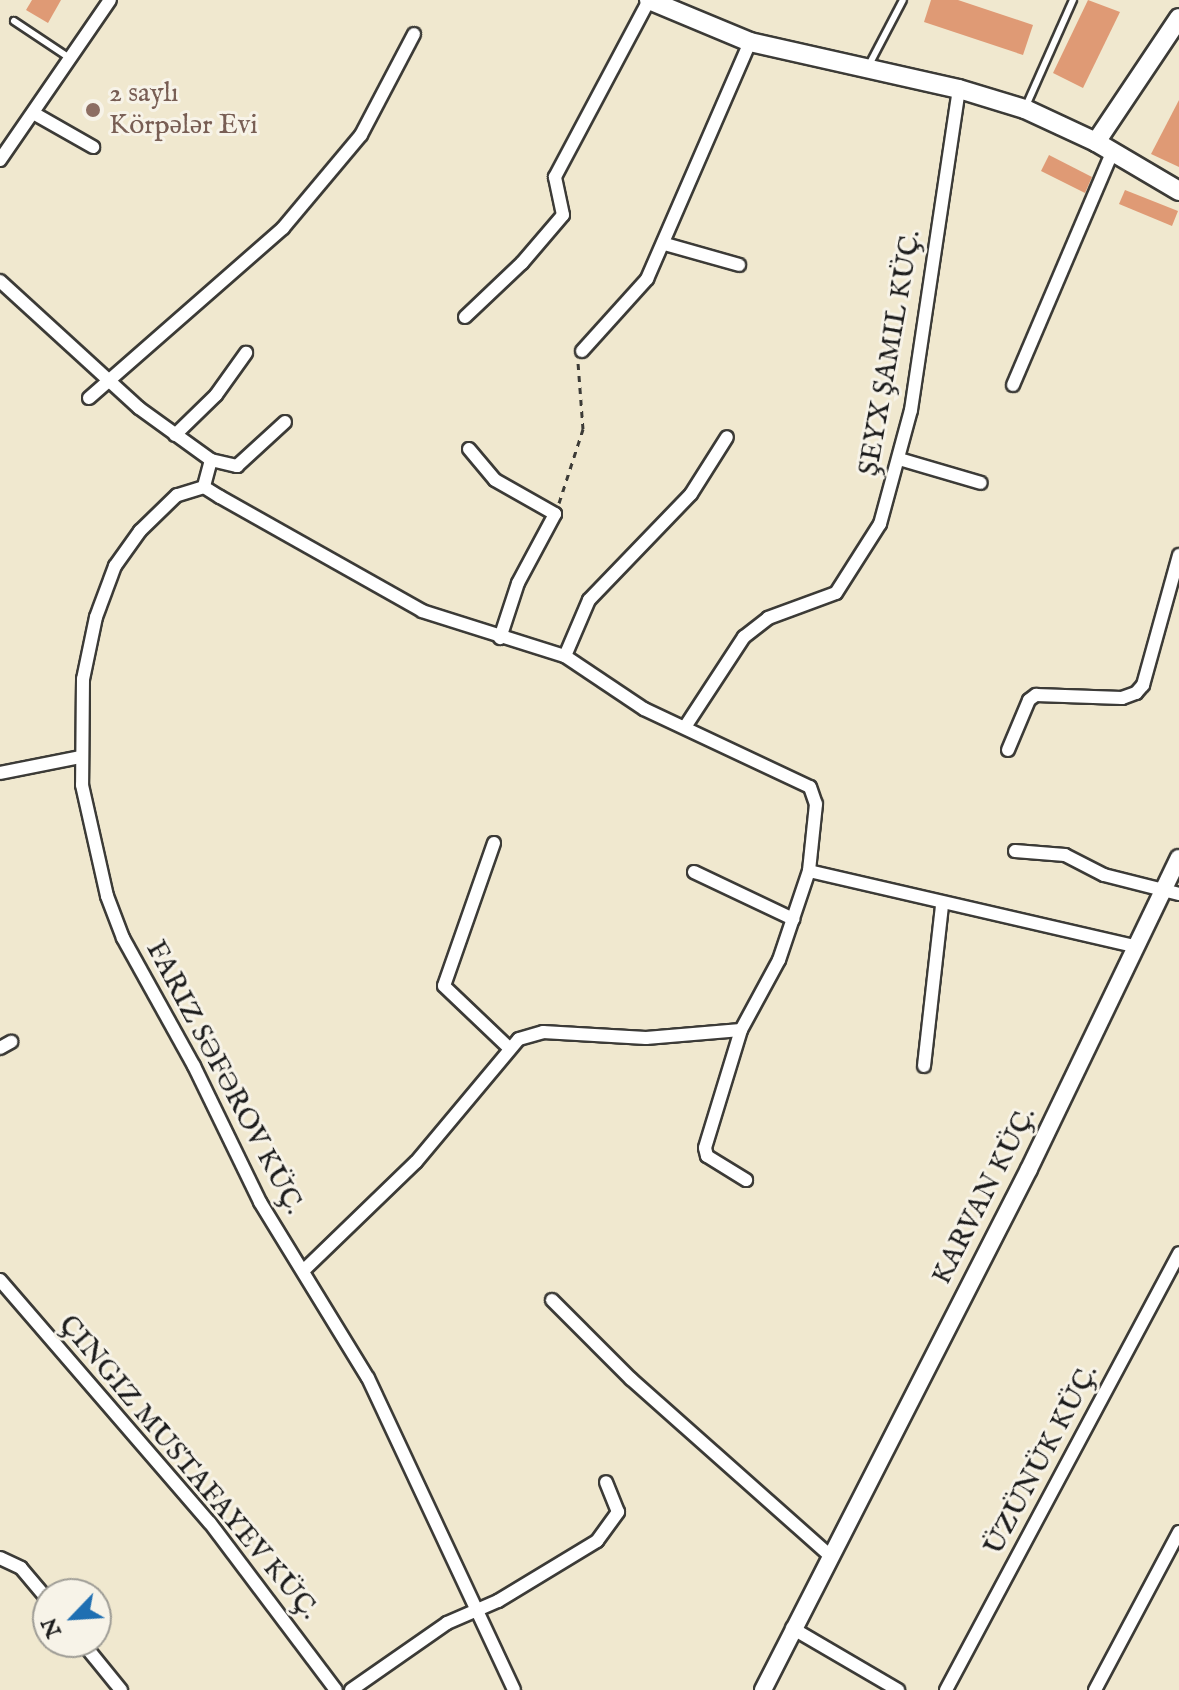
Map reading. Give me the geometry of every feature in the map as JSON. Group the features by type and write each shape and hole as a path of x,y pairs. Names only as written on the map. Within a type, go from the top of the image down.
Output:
{"main road":[{"path":"649,0 750,42 959,89 1025,109 1113,151 1179,191"},
{"path":"1096,142 1179,18"}],"street":[{"path":"0,160 35,114 68,57 110,0"},
{"path":"465,317 522,263 563,215 555,177 649,0"},
{"path":"89,398 283,228 361,135 414,34"},
{"path":"582,351 647,279 665,244 750,42"},
{"name":"ŞEYX ŞAMIL KÜÇ.","path":"685,727 756,626 845,585 880,524 911,410 959,89"},
{"path":"35,114 93,147"},
{"path":"1013,385 1113,151"},
{"path":"665,244 739,265"},
{"path":"0,281 109,380 175,435 211,460 237,466 285,422"},
{"path":"175,435 216,395 246,353"},
{"path":"565,656 589,600 691,494 727,437"},
{"path":"469,449 495,480 555,514 518,583 500,638"},
{"path":"899,459 981,483"},
{"path":"211,460 204,487 422,611 565,656 619,696 810,787 816,804 809,871 763,997 741,1030 705,1148 707,1156 746,1180"},
{"name":"FARIZ SƏFƏROV KÜÇ.","path":"204,487 167,503 132,543 104,590 83,679 81,757 90,829 123,938 194,1066 248,1180 368,1378 514,1690"},
{"path":"1008,750 1029,700 1036,695 1122,698 1136,693 1143,685 1179,555"},
{"path":"0,773 81,757"},
{"path":"494,843 444,986 507,1046"},
{"path":"1015,851 1065,855 1104,875 1171,892"},
{"name":"KARVAN KÜÇ.","path":"763,1690 828,1554 1029,1169 1134,946 1171,892 1179,858"},
{"path":"809,871 942,905 1134,946"},
{"path":"694,872 793,919"},
{"path":"924,1066 942,905"},
{"path":"303,1271 416,1162 507,1046 543,1032 632,1038 741,1030"},
{"name":"ÜZÜNÜK KÜÇ.","path":"946,1690 1179,1253"},
{"name":"ÇINGIZ MUSTAFAYEV KÜÇ.","path":"0,1280 210,1523 336,1690"},
{"path":"552,1300 631,1379 828,1554"},
{"path":"351,1690 447,1623 477,1610 597,1541 618,1512 606,1482"},
{"path":"1095,1690 1179,1532"},
{"path":"0,1558 21,1568 32,1581"},
{"path":"792,1628 898,1690"},
{"path":"95,1658 121,1690"}],"lane":[{"path":"868,68 903,0"},
{"path":"1025,109 1073,0"},
{"path":"14,21 68,57"}],"path":[{"path":"555,514 583,429 582,351"}],"building":[{"path":"32,0 61,0 48,23 26,10"},
{"path":"931,0 958,0 1033,25 1023,55 924,22"},
{"path":"1088,0 1120,12 1083,88 1053,73"},
{"path":"1179,100 1179,167 1151,154"},
{"path":"1049,155 1092,177 1085,193 1041,171"},
{"path":"1125,190 1178,211 1172,226 1119,204"}],"place":[{"name":"2 saylı Körpələr Evi","path":"93,110"}]}
